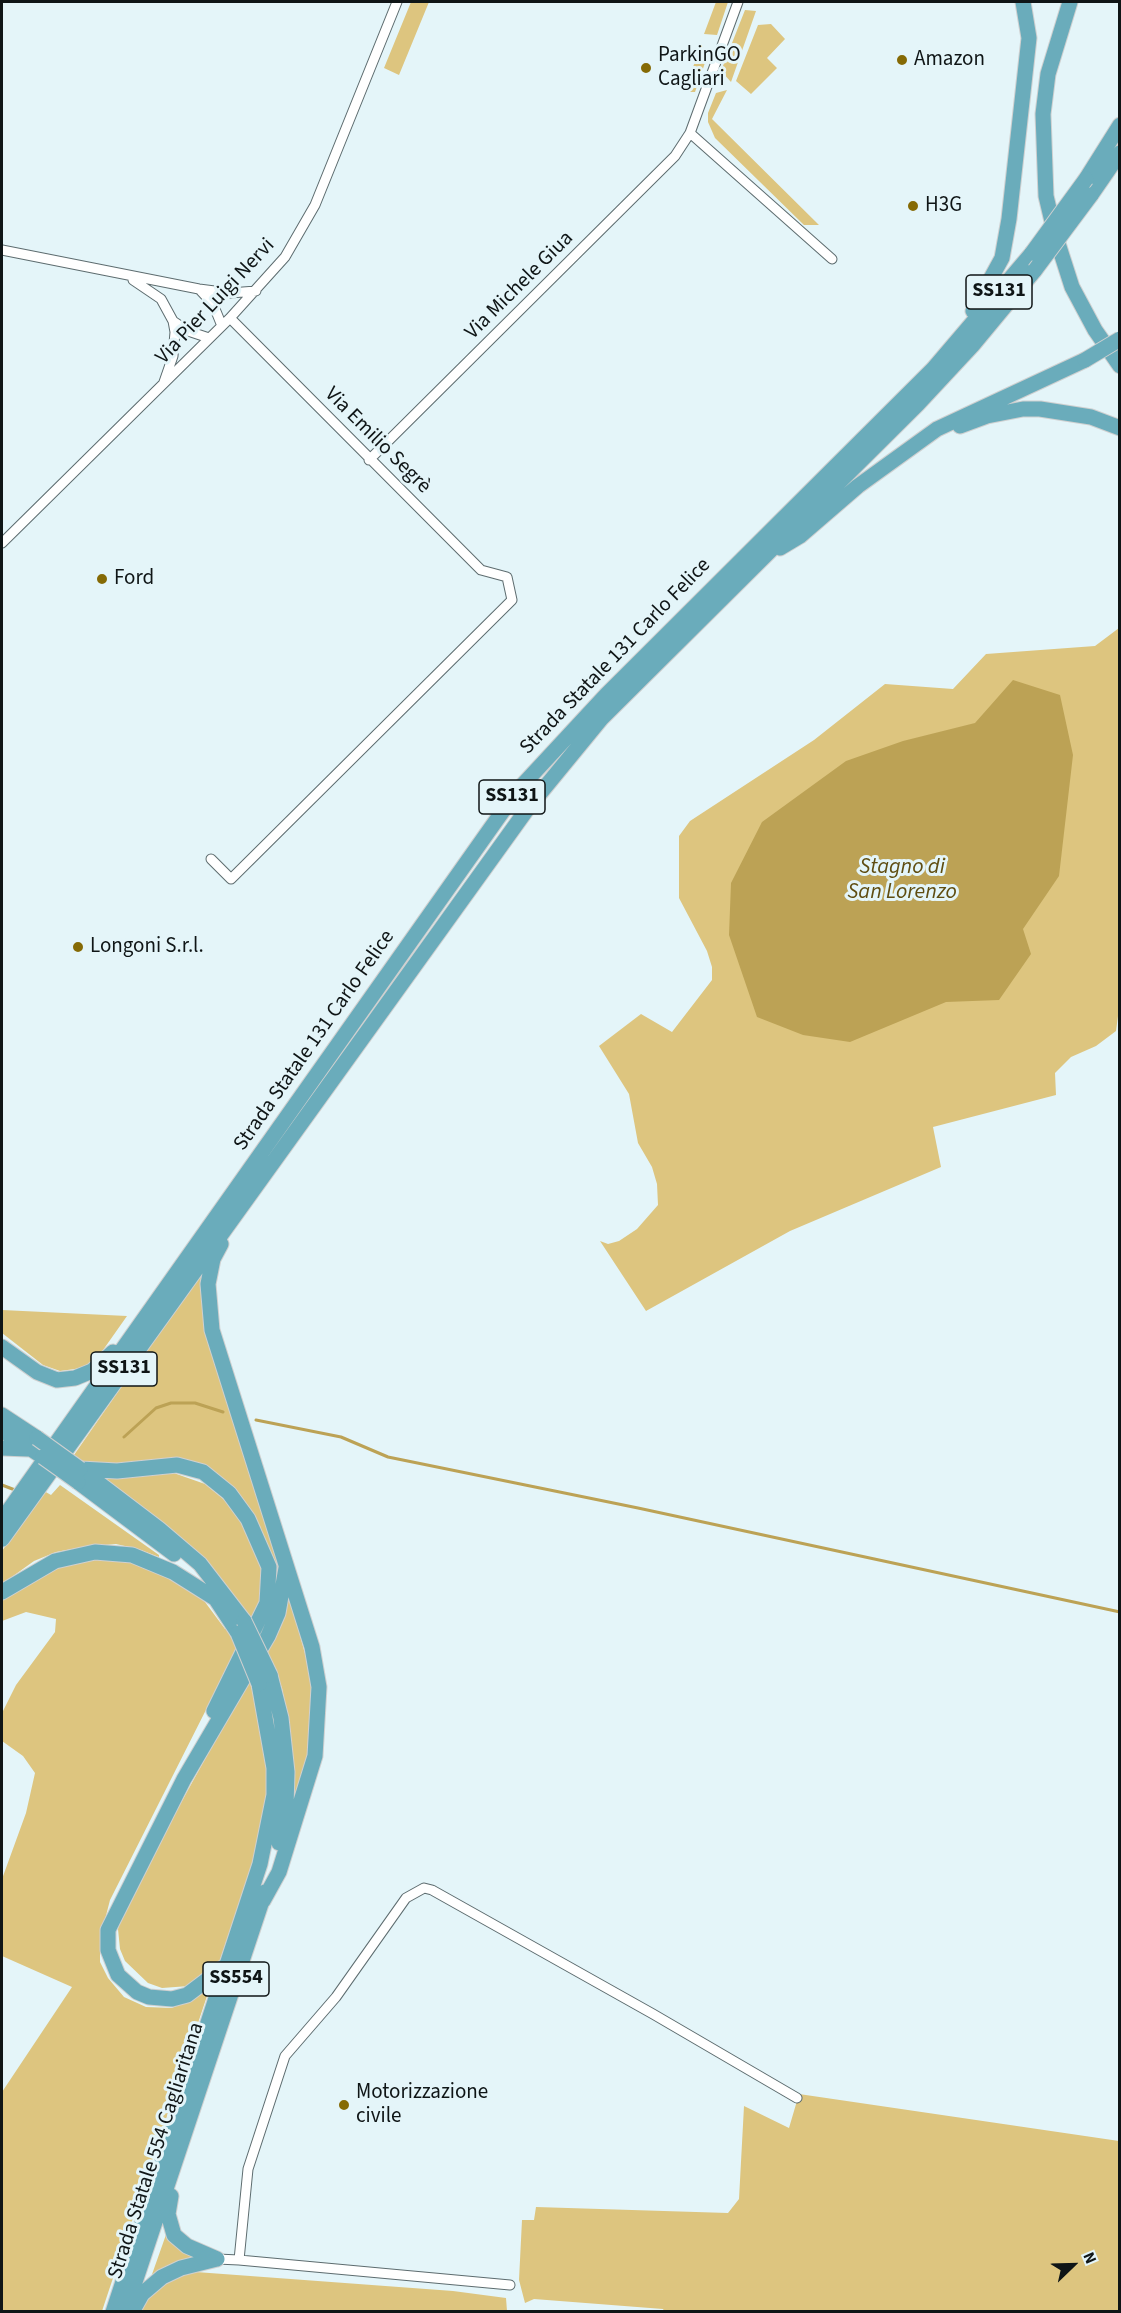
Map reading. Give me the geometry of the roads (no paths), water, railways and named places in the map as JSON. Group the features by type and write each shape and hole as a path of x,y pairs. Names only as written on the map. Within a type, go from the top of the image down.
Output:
{"highway":[{"path":"776,524 810,479 898,393 971,315 1002,258 1019,143 1029,38 1023,2"},
{"path":"1070,2 1053,53 1044,104 1042,155 1046,196 1054,234 1072,287 1095,330 1119,366"},
{"name":"Strada Statale 131 Carlo Felice","path":"2,1520 517,791 606,695 933,369 1032,253 1086,178 1119,125"},
{"name":"Strada Statale 131 Carlo Felice","path":"2,1539 528,808 602,719 926,395 972,346 1035,270 1119,153"},
{"path":"760,560 800,536 858,486 937,429 1084,360 1119,339"},
{"path":"921,442 965,424 1023,409 1060,411 1091,417 1119,428"},
{"path":"246,1198 246,1208 213,1259 208,1298 212,1330 312,1647 319,1687 319,1721 315,1755 279,1872 263,1901"},
{"path":"2,1347 37,1372 57,1380 75,1378 92,1371 137,1330"},
{"name":"Strada Statale 554 Cagliaritana","path":"2,1414 37,1448"},
{"name":"Strada Statale 554 Cagliaritana","path":"2,1430 37,1448 159,1529 200,1564 241,1627 281,1718 287,1772 282,1831 263,1901 125,2312"},
{"path":"2,1448 37,1448"},
{"path":"79,1475 177,1465 203,1472 229,1493 248,1519 266,1557 269,1567 267,1603 257,1628 230,1676 184,1779"},
{"name":"Strada Statale 554 Cagliaritana","path":"79,1475 189,1566 241,1627"},
{"path":"2,1592 55,1561 95,1552 132,1555 173,1572 219,1601"},
{"path":"228,1964 187,1995 160,1999 137,1992 126,1985 111,1963 108,1950 108,1930 114,1914 184,1779 268,1636 278,1613 287,1565"},
{"name":"Strada Statale 554 Cagliaritana","path":"113,2312 260,1863 274,1795 274,1768 265,1679"},
{"path":"168,2182 172,2190 169,2221 174,2235 187,2247 217,2259"},
{"path":"132,2312 142,2294 162,2277 181,2268 217,2259"}],"street":[{"name":"Via Pier Luigi Nervi","path":"2,543 230,318 285,257 315,205 397,2"},
{"name":"Via Michele Giua","path":"369,460 675,156 690,133 738,2"},
{"path":"690,133 831,259"},
{"path":"2,250 199,289 230,293 256,291"},
{"path":"126,276 161,299 173,321 176,332 173,356 163,384"},
{"path":"199,289 213,304 222,326"},
{"name":"Via Emilio Segrè","path":"211,859 231,879 512,600 507,577 481,570 230,318"},
{"path":"173,321 188,331 209,338"},
{"path":"239,2260 248,2169 285,2056 336,1997 406,1898 424,1888 432,1890 612,1990 796,2098"},
{"path":"217,2259 510,2285"}],"water":[{"name":"Stagno di San Lorenzo","path":"1013,680 1060,695 1073,755 1059,876 1023,929 1031,954 999,1000 946,1002 850,1042 803,1035 757,1017 729,935 731,883 762,822 846,761 903,741 975,723"}],"waterway":[{"path":"124,1437 156,1408 171,1403 195,1403 223,1412"},
{"path":"256,1420 341,1437 388,1457 638,1508 1120,1612"},
{"path":"2,1485 15,1490"}],"place":[{"name":"Amazon","path":"902,60"},
{"name":"ParkinGO Cagliari","path":"646,68"},
{"name":"H3G","path":"913,206"},
{"name":"Ford","path":"102,579"},
{"name":"Longoni S.r.l.","path":"78,947"},
{"name":"Motorizzazione civile","path":"344,2105"}]}
